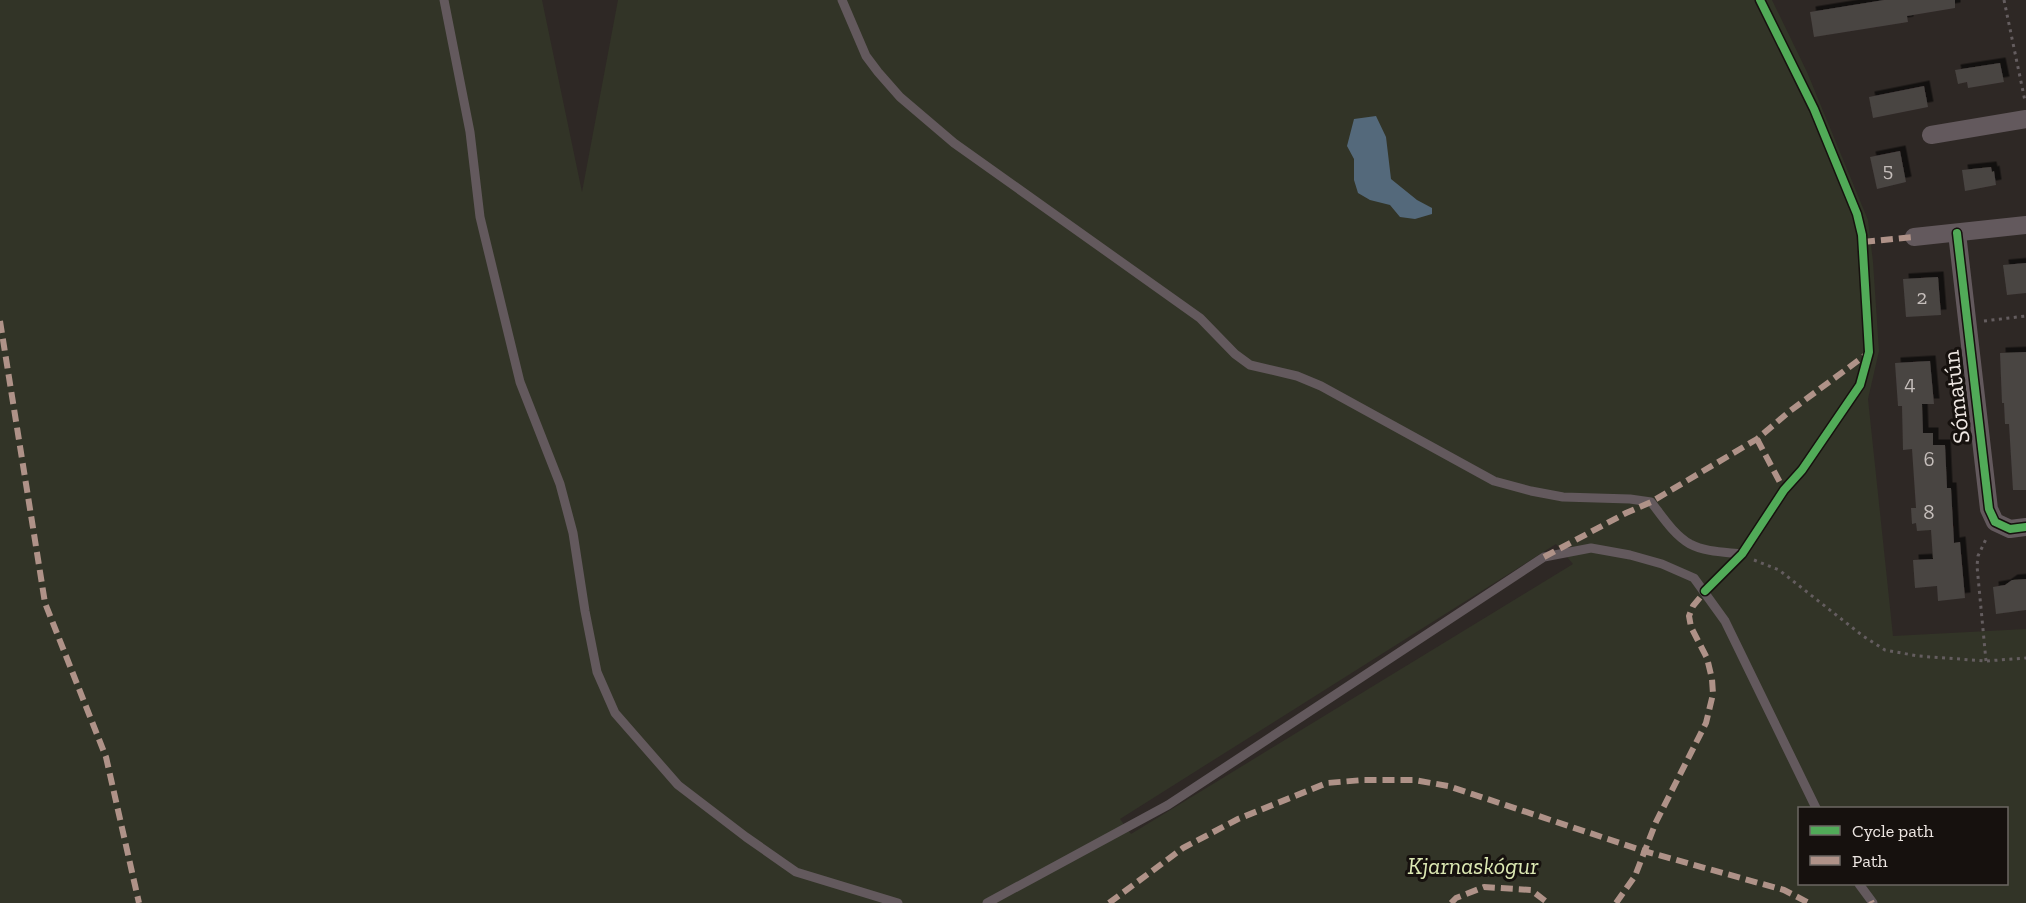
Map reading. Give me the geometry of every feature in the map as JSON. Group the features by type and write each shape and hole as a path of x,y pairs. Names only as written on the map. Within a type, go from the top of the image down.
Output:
{"street":[{"path":"1931,135 2026,119"},
{"path":"1914,237 2026,225"},
{"name":"Sómatún","path":"1957,233 1989,509 1995,522"},
{"path":"1995,522 2010,529 2026,527"}],"lane":[{"path":"444,0 470,132 480,217 520,382 560,484 573,532 597,672 615,713 678,785 796,872 898,903"},
{"path":"843,0 866,56 900,97 954,143 1200,318 1235,354 1250,365 1297,376 1321,386 1494,481 1563,497 1630,499 1651,502 1670,526 1690,544 1717,552 1742,554"},
{"path":"987,903 1168,805 1544,557 1591,548 1662,564 1694,578 1725,621 1816,807"},
{"path":"1860,885 1873,903"}],"path":[{"path":"2004,0 2026,109"},
{"path":"1967,322 2026,316"},
{"path":"1986,662 1978,556 1995,522"},
{"path":"1742,554 1779,570 1863,636 1885,650 1918,656 1986,662 2026,658"}],"green space":[{"name":"Kjarnaskógur","path":"0,0 542,0 582,192 618,0 1772,0 1807,72 1868,220 1879,351 1868,399 1893,636 2026,629 2026,903 0,903","holes":["1556,544 1573,564 1131,834 1120,819"]}],"water":[{"path":"1376,116 1386,137 1391,179 1417,200 1432,208 1432,214 1415,219 1400,217 1390,205 1370,200 1358,193 1354,180 1354,159 1347,146 1354,119"}],"building":[{"path":"1884,0 1955,0 1955,8 1907,16 1908,22 1814,37 1810,12"},
{"path":"2000,63 2004,82 1968,88 1967,82 1958,84 1955,70"},
{"path":"1924,86 1928,107 1873,118 1869,97"},
{"path":"1900,151 1906,182 1877,189 1870,157"},
{"path":"1991,167 1992,172 1994,171 1996,185 1965,191 1962,170"},
{"path":"2026,263 2026,293 2007,295 2003,265"},
{"path":"1938,277 1941,315 1906,317 1903,279"},
{"path":"2026,352 2026,490 2013,490 2009,424 2005,424 2004,403 2002,403 2000,353"},
{"path":"1930,361 1934,404 1922,404 1923,433 1933,433 1933,445 1945,445 1947,488 1951,488 1954,543 1960,542 1965,598 1938,601 1937,586 1915,588 1913,560 1933,559 1931,530 1917,531 1916,523 1912,524 1911,508 1916,508 1912,449 1903,450 1902,406 1898,406 1895,363"},
{"path":"2026,579 2026,610 1996,614 1993,587 2005,585 2012,580"}],"marked path":[{"path":"1863,242 1914,237"},
{"path":"0,321 45,603 106,757 139,903"},
{"path":"1544,557 1651,502 1757,439 1790,411 1867,354"},
{"path":"1757,439 1784,490"},
{"path":"1616,903 1635,876 1656,822 1706,723 1713,694 1712,679 1707,658 1691,627 1689,616 1693,606 1708,588"},
{"path":"1109,903 1183,848 1238,819 1327,783 1363,780 1414,780 1448,786 1644,851 1784,890 1809,903"},
{"path":"1451,903 1456,898 1484,887 1531,890 1548,903"}],"cycle path":[{"path":"1705,591 1742,554 1784,490 1802,470 1860,385 1869,352 1862,235 1857,214 1814,109 1760,0"},
{"path":"1957,233 1989,509 1995,522 2010,529 2026,527"}]}
